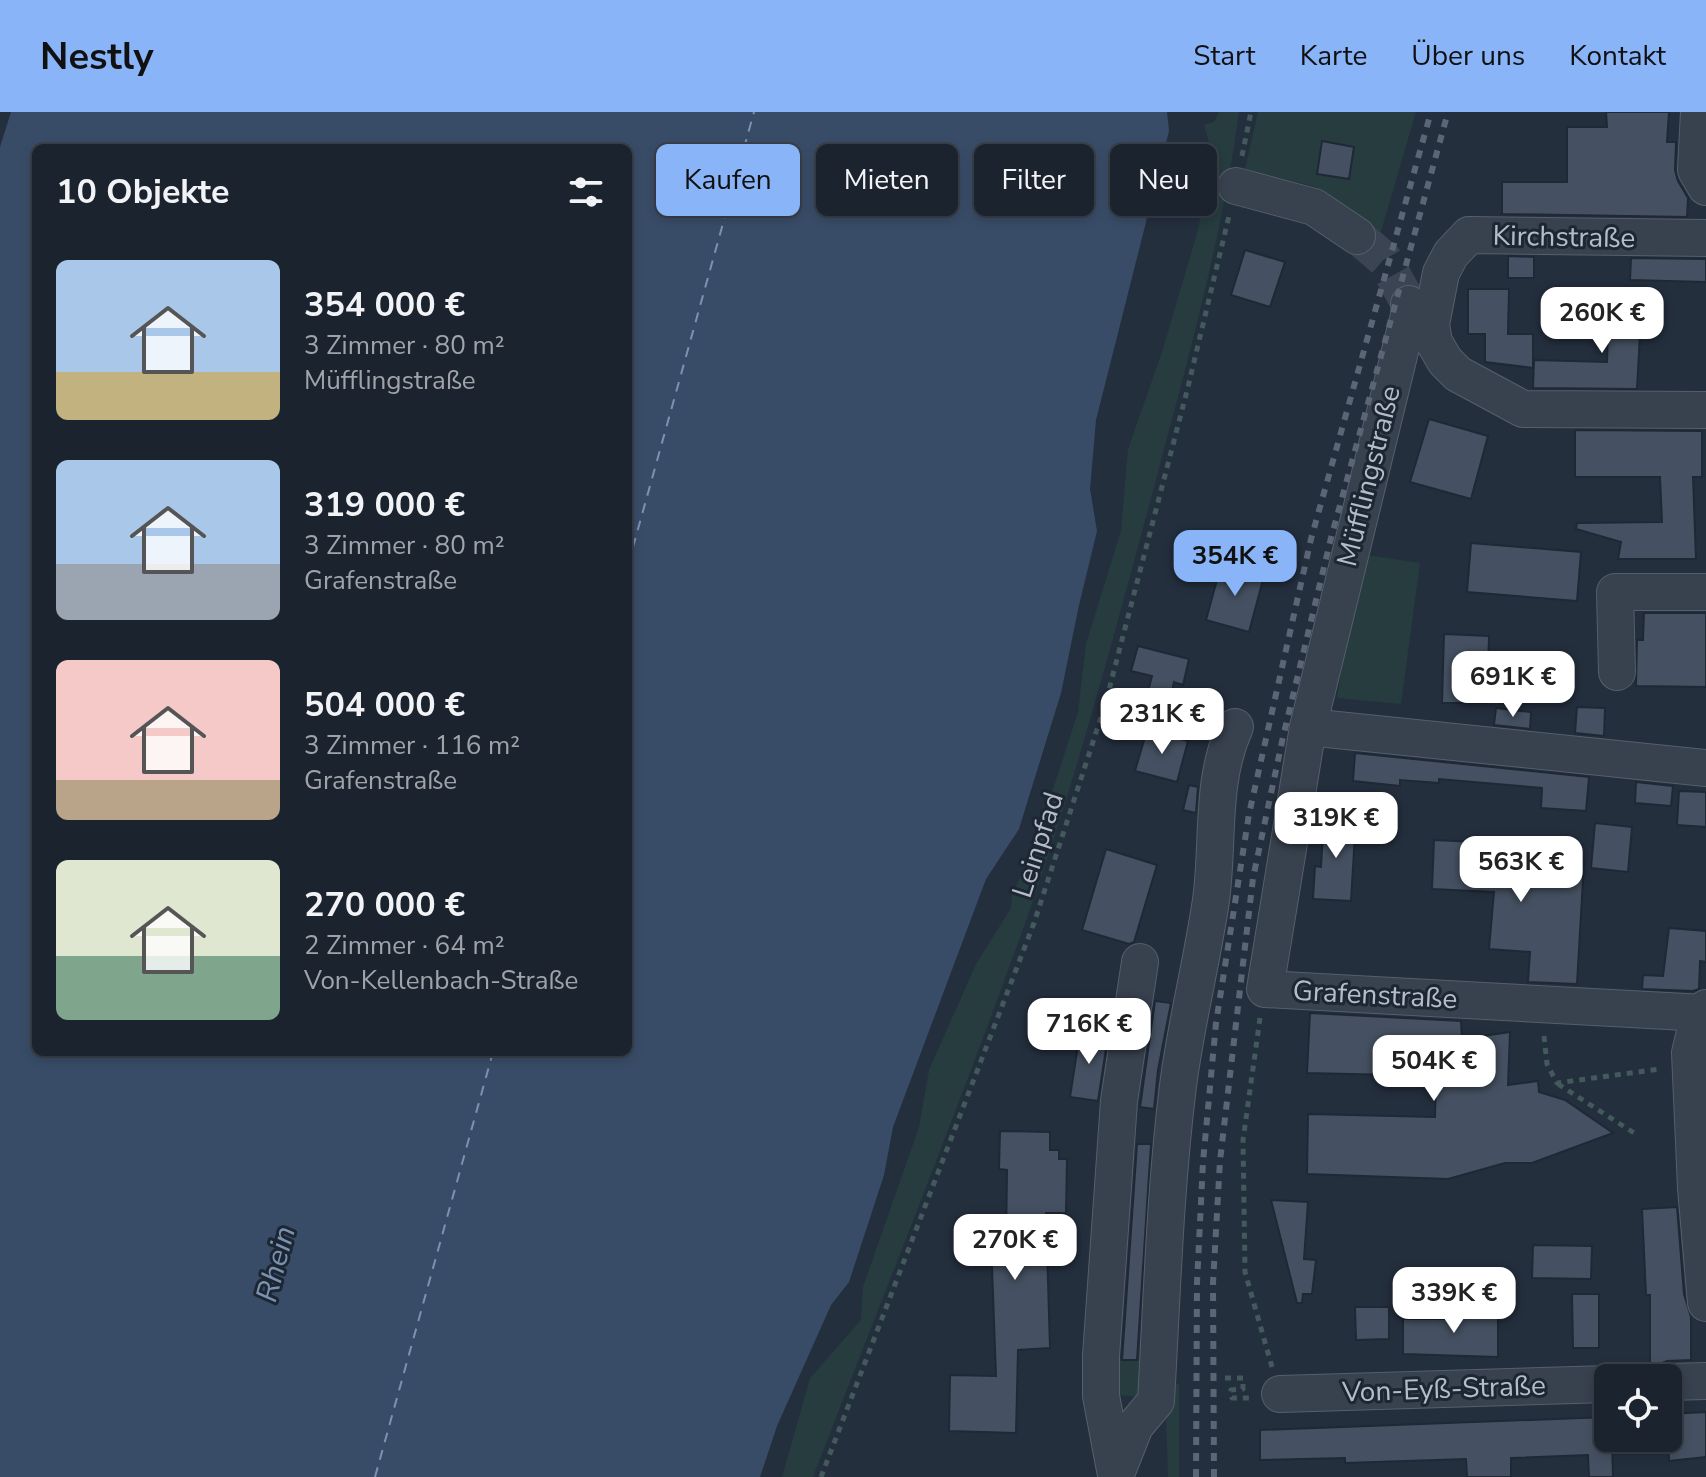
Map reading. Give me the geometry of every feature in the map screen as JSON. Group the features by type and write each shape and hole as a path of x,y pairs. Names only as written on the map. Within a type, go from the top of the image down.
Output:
{"street":[{"path":"1699,112 1696,170 1706,187"},
{"path":"1236,186 1314,207 1357,236"},
{"name":"Kirchstraße","path":"1706,238 1469,235 1451,254 1441,273 1431,324 1434,342 1445,361 1458,374 1523,409 1706,410"},
{"name":"Müfflingstraße","path":"1308,727 1411,308 1409,304"},
{"path":"1617,672 1615,592 1706,592"},
{"path":"1116,1475 1135,1426 1156,1401 1172,1144 1179,1082 1211,898 1219,783 1225,750 1235,727"},
{"path":"1308,727 1706,768"},
{"name":"Grafenstraße","path":"1308,727 1265,989 1705,1011"},
{"path":"1116,1475 1101,1396 1101,1356 1119,1101 1140,962"},
{"path":"1705,1011 1690,1053 1696,1188 1706,1303"},
{"path":"1682,1382 1706,1381"},
{"name":"Von-Eyß-Straße","path":"1268,1396 1594,1384"}],"path":[{"name":"Leinpfad","path":"821,1477 1034,923 1105,705 1187,391 1251,112"},
{"path":"1105,705 1125,711 1235,727"},
{"path":"1225,1378 1243,1378 1243,1389 1231,1390 1232,1398 1268,1396 1245,1272 1243,1140 1265,989"},
{"path":"1545,1004 1543,1048 1557,1083 1634,1133"},
{"path":"1557,1083 1665,1069"}],"green space":[{"path":"1219,112 1239,112 1213,255 1123,602 1059,823 971,1069 813,1477 782,1477 810,1378 861,1320 863,1287 919,1127 929,1070 976,964 1011,908 1012,895 1036,842 1078,712 1086,644 1121,531 1128,449 1162,352 1201,216 1217,216 1217,144 1209,144 1204,125 1214,122"},
{"path":"1258,112 1416,112 1377,245 1364,227 1320,198 1316,187 1245,169"},
{"path":"1360,554 1420,563 1401,704 1337,698"},
{"path":"1117,1359 1142,1360 1143,1397 1115,1395"},
{"path":"1165,1383 1179,1384 1179,1477 1168,1477"}],"water":[{"name":"Rhein","path":"11,112 1167,112 1169,131 1166,144 1110,144 1110,216 1148,216 1096,420 1090,489 1097,531 1061,693 1019,829 986,879 893,1127 884,1175 849,1282 831,1305 777,1426 760,1477 0,1477 0,147"}],"building":[{"path":"1606,112 1669,112 1667,142 1676,142 1675,170 1688,198 1687,217 1502,214 1502,182 1567,182 1567,127 1607,127"},
{"path":"1322,141 1354,147 1349,179 1317,174"},
{"path":"1245,250 1285,262 1270,307 1231,295"},
{"path":"1508,256 1534,257 1534,278 1508,278"},
{"path":"1631,258 1706,259 1706,282 1630,280"},
{"path":"1468,289 1509,289 1508,334 1533,334 1533,368 1485,362 1485,334 1468,334"},
{"path":"1609,296 1642,297 1637,389 1533,388 1534,360 1607,362"},
{"path":"1429,419 1488,436 1471,499 1410,482"},
{"path":"1575,430 1702,431 1702,477 1693,477 1696,559 1618,559 1621,542 1576,529 1577,523 1662,522 1660,477 1575,477"},
{"path":"1471,543 1581,552 1577,601 1467,592"},
{"path":"1221,565 1264,576 1249,632 1206,620"},
{"path":"1644,613 1706,613 1706,687 1636,686 1637,640 1643,640"},
{"path":"1444,634 1489,636 1487,703 1442,703"},
{"path":"1138,646 1189,659 1183,685 1174,682 1169,705 1146,699 1152,676 1131,671"},
{"path":"1577,707 1605,708 1604,736 1575,733"},
{"path":"1496,708 1531,712 1530,729 1494,725"},
{"path":"1147,730 1188,741 1177,782 1135,771"},
{"path":"1355,753 1589,777 1586,811 1541,808 1542,788 1439,779 1439,783 1400,780 1400,786 1353,781"},
{"path":"1636,782 1673,786 1671,806 1635,803"},
{"path":"1189,785 1198,787 1196,813 1183,810"},
{"path":"1679,791 1706,792 1706,827 1677,825"},
{"path":"1324,816 1356,818 1351,901 1313,899 1315,866 1321,867"},
{"path":"1595,823 1632,827 1628,872 1591,868"},
{"path":"1434,840 1497,843 1496,858 1584,862 1577,984 1528,982 1530,952 1489,949 1494,892 1432,889"},
{"path":"1106,849 1157,865 1134,942 1129,944 1082,930"},
{"path":"1669,928 1706,931 1706,962 1700,961 1699,989 1642,989 1643,975 1663,976"},
{"path":"1155,1001 1171,1003 1154,1109 1140,1107"},
{"path":"1310,1013 1461,1021 1462,1039 1510,1032 1508,1085 1538,1081 1539,1092 1565,1100 1613,1133 1532,1163 1505,1163 1448,1179 1307,1174 1308,1114 1435,1117 1436,1076 1307,1073"},
{"path":"1080,1032 1108,1036 1098,1101 1070,1097"},
{"path":"1000,1131 1050,1132 1050,1150 1059,1150 1059,1159 1067,1159 1066,1213 1046,1213 1050,1348 1018,1350 1016,1433 949,1431 950,1375 996,1376 991,1241 1006,1241 1007,1170 999,1169"},
{"path":"1137,1144 1151,1144 1137,1360 1122,1360"},
{"path":"1271,1200 1308,1202 1304,1259 1316,1260 1312,1294 1303,1294 1302,1303 1297,1303"},
{"path":"1677,1207 1684,1294 1691,1317 1691,1360 1650,1364 1650,1295 1646,1295 1642,1209"},
{"path":"1533,1245 1592,1246 1591,1279 1532,1278"},
{"path":"1572,1294 1599,1294 1599,1348 1573,1348"},
{"path":"1355,1307 1389,1307 1389,1339 1356,1340"},
{"path":"1461,1309 1498,1309 1498,1357 1403,1354 1403,1319 1461,1319"},
{"path":"1706,1412 1706,1457 1669,1461 1669,1452 1682,1452 1682,1413"},
{"path":"1594,1418 1594,1452 1612,1452 1613,1477 1589,1477 1588,1455 1511,1458 1511,1477 1467,1477 1466,1459 1345,1463 1345,1458 1260,1460 1260,1430"}],"ferry route":[{"path":"632,551 754,112"},
{"path":"375,1477 492,1056"}],"tunnel":[{"path":"1357,236 1384,259 1409,304"}],"railway":[{"path":"1196,1477 1197,1283 1203,1162 1216,1023 1249,814 1311,539 1431,112"},
{"path":"1214,1477 1213,1283 1220,1161 1253,878 1331,538 1448,112"}]}
